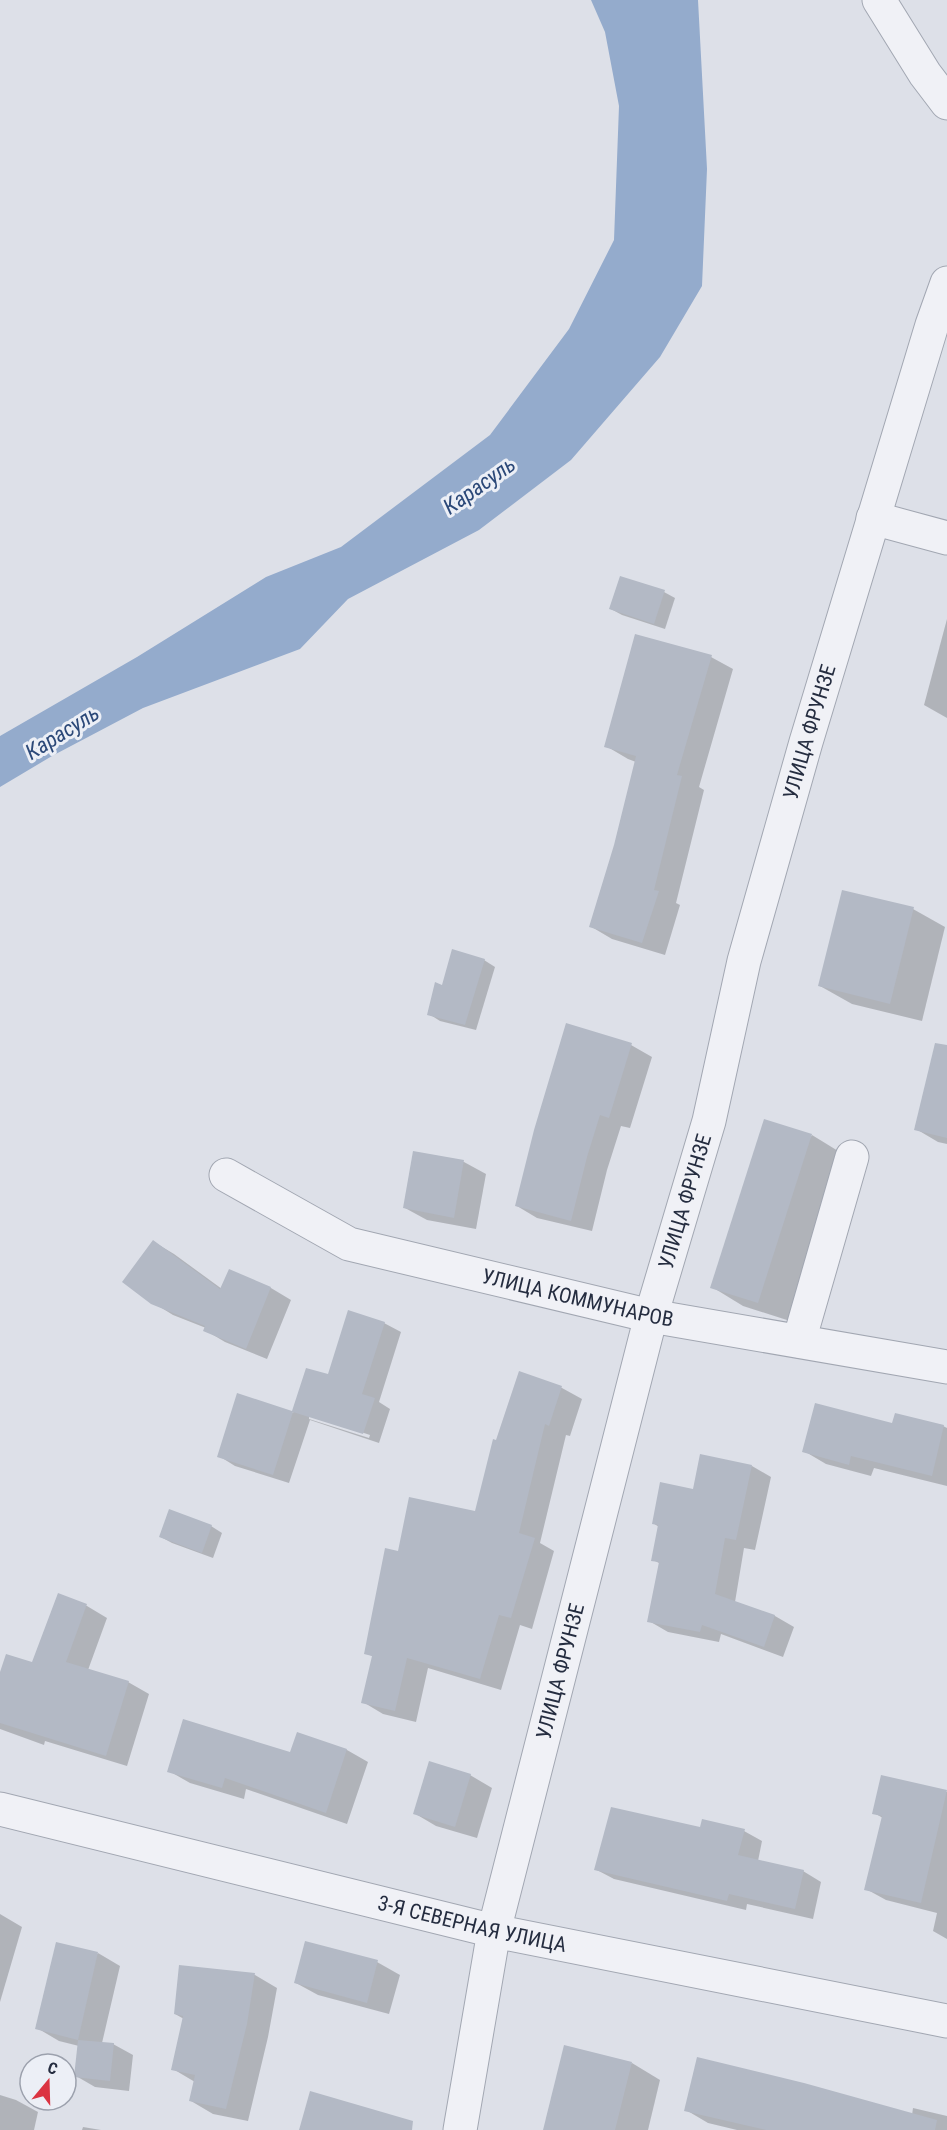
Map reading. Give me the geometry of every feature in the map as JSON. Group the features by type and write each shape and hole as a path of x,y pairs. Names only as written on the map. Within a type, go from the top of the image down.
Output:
{"street":[{"path":"879,0 925,74 947,103"},
{"name":"УЛИЦА ФРУНЗЕ","path":"460,2130 494,1931 651,1316 709,1121 747,949 873,518 947,283"},
{"path":"873,518 947,538"},
{"path":"799,1341 852,1157"},
{"name":"УЛИЦА КОММУНАРОВ","path":"226,1176 349,1244 651,1316 947,1367"},
{"name":"3-Я СЕВЕРНАЯ УЛИЦА","path":"0,1809 494,1931 947,2021"}],"water":[{"name":"Карасуль","path":"591,0 698,0 707,169 702,286 660,357 571,460 479,530 348,599 300,649 143,708 52,756 0,787 0,736 137,657 266,577 341,547 490,435 569,329 614,240 619,106 605,32"}],"building":[{"path":"620,576 665,590 654,624 609,609"},
{"path":"635,634 712,655 677,775 682,776 654,890 659,891 642,943 589,927 614,845 636,756 604,747"},
{"path":"842,890 914,907 890,1004 818,986"},
{"path":"452,949 485,959 465,1025 427,1015 435,982 442,985"},
{"path":"566,1023 632,1043 609,1118 600,1115 571,1221 515,1206 534,1130"},
{"path":"935,1043 947,1045 947,1138 914,1130"},
{"path":"764,1119 812,1134 758,1303 710,1288"},
{"path":"413,1151 464,1160 454,1218 403,1208"},
{"path":"153,1240 220,1289 229,1269 271,1287 246,1349 203,1331 205,1326 151,1304 122,1282"},
{"path":"348,1310 385,1322 362,1394 375,1398 363,1434 293,1412 273,1475 217,1457 237,1393 292,1411 306,1368 328,1374"},
{"path":"519,1371 562,1386 549,1426 545,1424 519,1533 535,1538 511,1618 499,1615 480,1679 407,1658 395,1711 361,1703 372,1656 364,1654 385,1548 398,1551 409,1497 475,1511 493,1439 496,1440"},
{"path":"815,1403 892,1423 895,1413 944,1425 932,1476 851,1456 849,1465 802,1452"},
{"path":"700,1454 752,1465 736,1540 725,1538 715,1594 775,1615 764,1647 702,1625 700,1632 647,1622 659,1562 651,1561 658,1525 652,1524 660,1482 693,1489"},
{"path":"169,1509 212,1525 202,1553 159,1537"},
{"path":"58,1593 87,1604 66,1662 129,1681 106,1756 0,1723 0,1672 6,1654 32,1662"},
{"path":"183,1719 290,1752 297,1732 347,1749 326,1813 225,1778 222,1788 167,1772"},
{"path":"429,1761 471,1774 455,1827 413,1814"},
{"path":"881,1775 947,1790 921,1903 864,1890 882,1816 872,1814"},
{"path":"611,1807 700,1827 702,1819 745,1829 738,1855 804,1870 795,1909 729,1894 727,1901 594,1870"},
{"path":"305,1941 378,1960 367,2003 294,1983"},
{"path":"56,1942 98,1952 78,2040 35,2029"},
{"path":"179,1965 255,1973 247,2024 226,2109 189,2101 195,2075 171,2070 183,2016 174,2014"},
{"path":"78,2040 114,2043 110,2081 78,2077"},
{"path":"564,2045 632,2062 615,2130 543,2130"},
{"path":"697,2057 804,2083 937,2120 935,2130 766,2130 684,2111"},
{"path":"310,2091 413,2121 412,2130 299,2130"}]}
